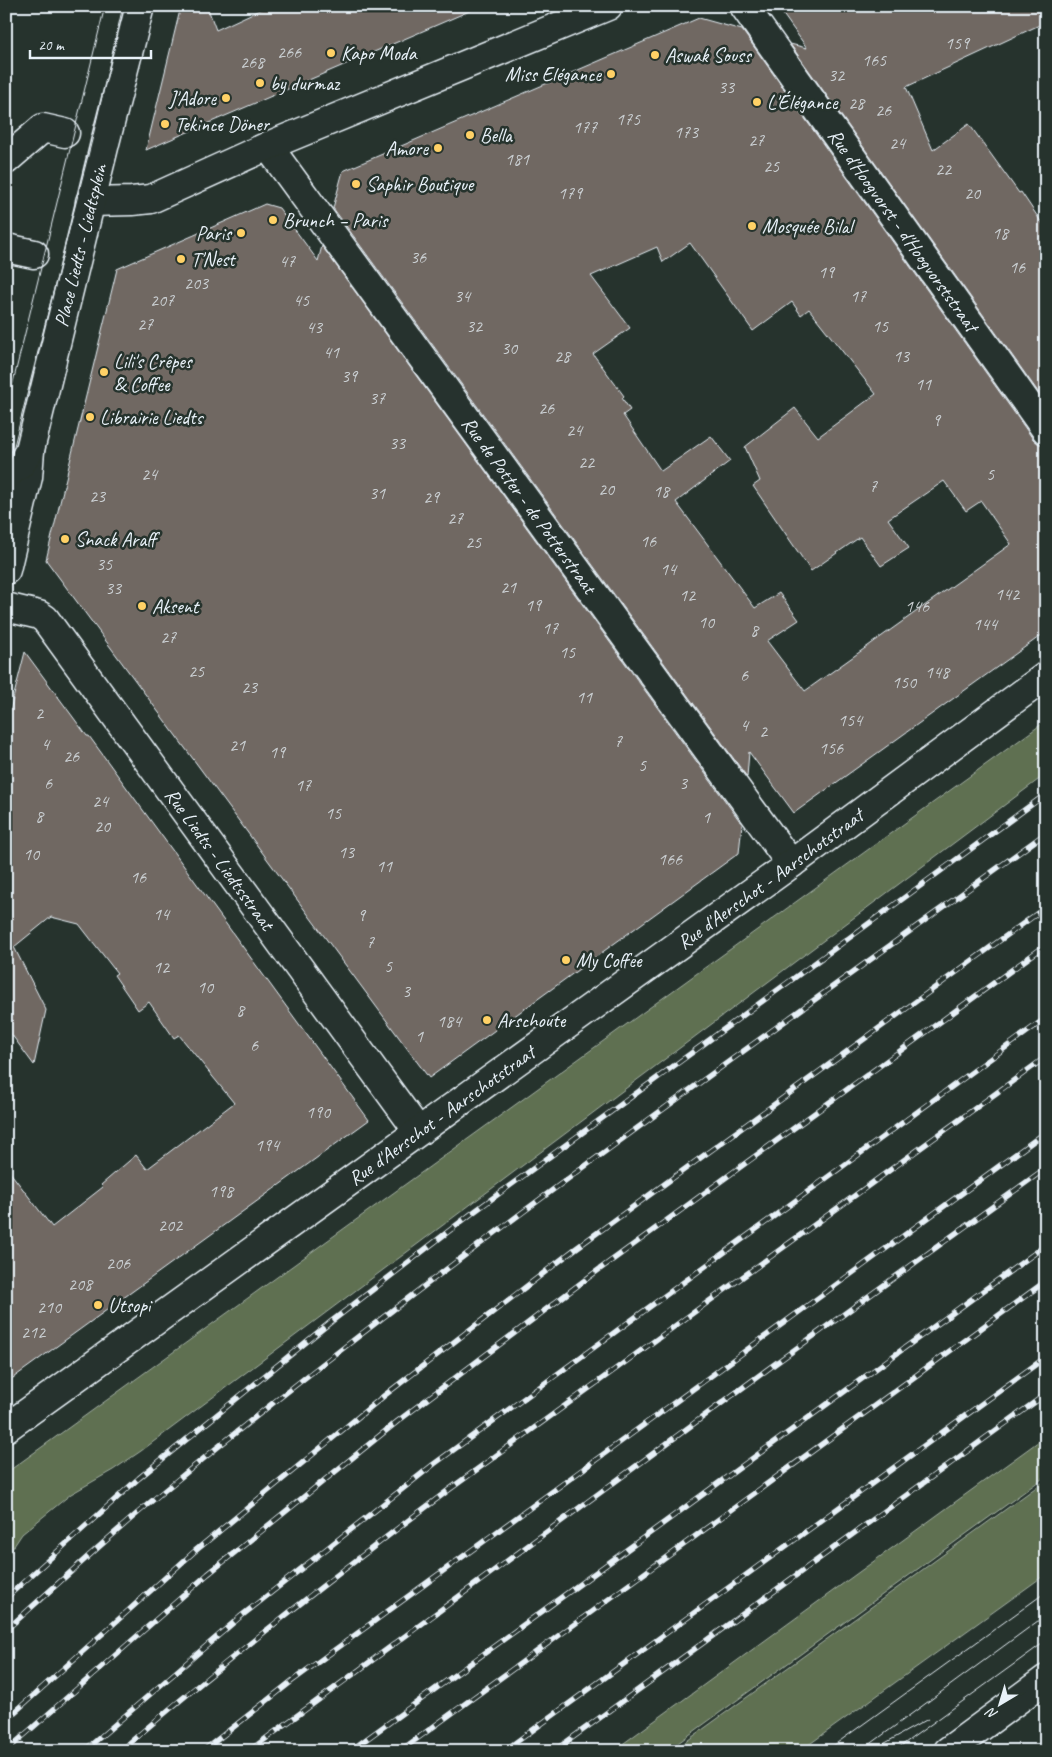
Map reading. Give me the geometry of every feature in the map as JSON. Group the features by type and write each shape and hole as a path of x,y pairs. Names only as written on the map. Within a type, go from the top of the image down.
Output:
{"street":[{"name":"Place Liedts - Liedtsplein","path":"6,475 20,465 30,450 140,6"},
{"path":"90,202 151,199 268,146 608,6"},
{"name":"Rue d'Hoogvorst - d'Hoogvorststraat","path":"744,6 1046,430"},
{"path":"6,160 43,128 65,133"},
{"name":"Rue de Potter - de Potterstraat","path":"268,146 791,864"},
{"path":"6,248 34,254"},
{"path":"6,570 28,477 30,450"},
{"name":"Rue Liedts - Liedtsstraat","path":"6,607 38,615 45,619 418,1131"},
{"name":"Rue d'Aerschot - Aarschotstraat","path":"6,1428 791,864 1046,676"},
{"path":"948,1751 1046,1679"}],"green space":[{"path":"1046,721 1046,774 141,1451 113,1470 71,1494 22,1534 6,1558 6,1473"},
{"path":"1046,1436 1046,1476 667,1751 613,1751"},
{"path":"1046,1480 1046,1574 800,1751 673,1751"}],"building":[{"path":"181,6 207,6 216,30 268,6 481,6 146,150"},
{"path":"777,6 1046,6 1046,22 906,87 933,150 969,124 1019,193 1021,192 1046,229 1046,403 790,44 807,48"},
{"path":"699,18 742,30 1033,439 1039,444 1046,445 1046,632 794,813 749,752 747,777 333,208 343,171","holes":["690,243 753,331 792,302 801,315 809,309 876,394 818,437 795,408 745,447 760,481 753,486 811,571 860,537 881,566 909,548 888,519 944,481 966,511 981,501 1011,544 805,691 767,641 799,620 779,593 755,608 676,502 730,461 711,436 661,471 623,415 630,410 622,398 624,396 593,354 630,328 591,276 657,247 663,262"]},
{"path":"265,204 279,208 318,261 322,246 742,824 739,853 429,1078 46,560 117,269"},
{"path":"25,652 87,736 89,736 369,1120 6,1383 6,1167 52,1227 103,1187 101,1185 136,1155 147,1169 234,1103 179,1035 174,1038 149,1002 138,1010 114,975 117,973 79,924 51,917 14,947 46,1010 34,1065 6,1027 6,726"}],"tram line":[{"path":"6,411 105,6"},
{"path":"6,477 92,140 123,6"},
{"path":"826,1751 1046,1592"},
{"path":"861,1751 1046,1615"},
{"path":"894,1751 1046,1641"},
{"path":"871,1751 928,1719"}],"railway":[{"path":"6,1598 139,1478 332,1321 471,1214 1046,794"},
{"path":"6,1630 159,1495 376,1323 597,1157 1046,833"},
{"path":"6,1720 195,1551 385,1395 575,1249 1046,907"},
{"path":"6,1751 208,1574 398,1421 593,1274 1046,945"},
{"path":"84,1751 240,1617 434,1464 1046,1018"},
{"path":"120,1751 283,1617 450,1489 1046,1057"},
{"path":"203,1751 292,1681 1046,1132"},
{"path":"249,1751 772,1366 1046,1168"},
{"path":"350,1751 1046,1245"},
{"path":"400,1751 1046,1281"},
{"path":"504,1751 1046,1357"},
{"path":"554,1751 1046,1394"}],"place":[{"name":"Kapo Moda","path":"331,53"},
{"name":"Aswak Souss","path":"655,55"},
{"name":"Miss Elégance","path":"611,74"},
{"name":"by durmaz","path":"260,83"},
{"name":"J'Adore","path":"226,98"},
{"name":"L'Élégance","path":"757,102"},
{"name":"Tekince Döner","path":"165,124"},
{"name":"Bella","path":"470,135"},
{"name":"Amore","path":"438,148"},
{"name":"Saphir Boutique","path":"356,184"},
{"name":"Brunch – Paris","path":"273,220"},
{"name":"Mosquée Bilal","path":"752,226"},
{"name":"Paris","path":"241,233"},
{"name":"T'Nest","path":"181,259"},
{"name":"Lili's Crêpes & Coffee","path":"104,372"},
{"name":"Librairie Liedts","path":"90,417"},
{"name":"Snack Araff","path":"65,539"},
{"name":"Aksent","path":"142,606"},
{"name":"My Coffee","path":"566,960"},
{"name":"Arschoute","path":"487,1020"},
{"name":"Utsopi","path":"98,1305"}]}
